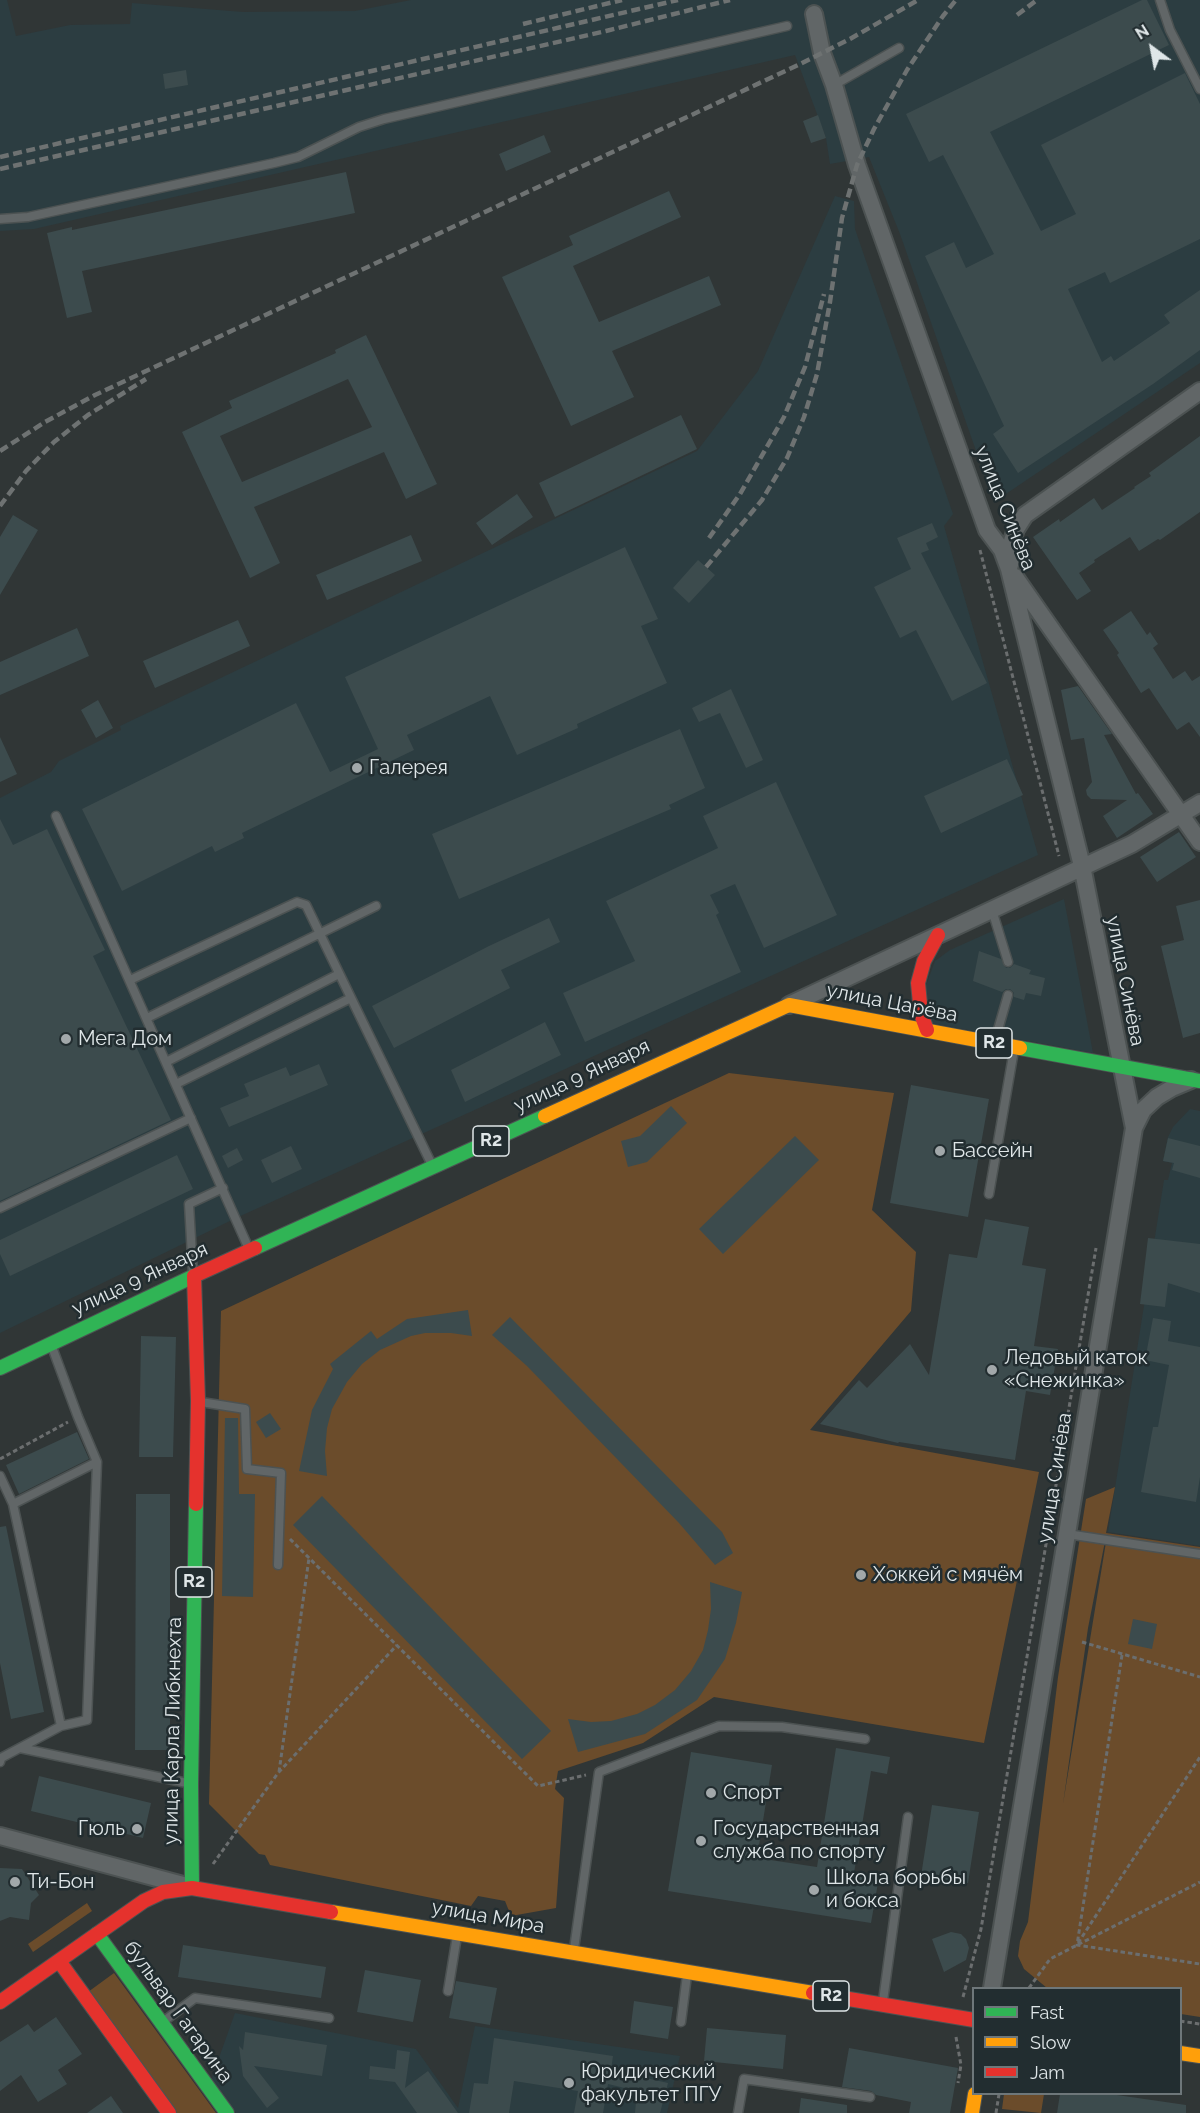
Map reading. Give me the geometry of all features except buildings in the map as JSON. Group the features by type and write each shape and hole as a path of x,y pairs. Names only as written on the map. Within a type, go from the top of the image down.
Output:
{"main road":[{"path":"927,1030 921,1014 918,983 924,961 938,935"},
{"name":"улица Царёва","path":"789,1005 1196,1080"},
{"name":"улица 9 Января","path":"0,1368 194,1276 789,1005"},
{"name":"улица Карла Либкнехта","path":"192,1888 191,1784 198,1401 194,1276"},
{"name":"улица Мира","path":"192,1888 972,2020"},
{"name":"R2","path":"0,2002 154,1896 172,1889 192,1888"},
{"name":"бульвар Гагарина","path":"97,1934 227,2113"},
{"path":"59,1961 169,2113"},
{"path":"1182,2053 1200,2056"},
{"path":"972,2113 975,2095"}],"street":[{"name":"улица Синёва","path":"814,14 822,53 834,85 857,165 987,530 1002,550 1009,569 1082,866 1134,1128 992,1987"},
{"path":"1200,391 1025,515 1012,541 1009,569 1200,842"},
{"name":"улица 9 Января","path":"789,1005 1132,844 1200,803"},
{"path":"1134,1128 1143,1110 1157,1097 1172,1088 1196,1080"},
{"name":"улица Мира","path":"0,1836 192,1888"}],"lane":[{"path":"1160,1 1170,30 1200,89"},
{"path":"0,219 28,217 274,163 298,157 359,127 384,119 787,26"},
{"path":"834,85 899,48"},
{"path":"56,816 250,1251"},
{"path":"130,980 297,902 306,905 433,1167"},
{"path":"147,1018 376,906"},
{"path":"992,910 1008,962"},
{"path":"166,1062 339,974"},
{"path":"994,1043 1008,994"},
{"path":"176,1084 351,998"},
{"path":"989,1194 1014,1047"},
{"path":"0,1208 191,1118"},
{"path":"194,1276 189,1204 223,1188"},
{"path":"0,1762 1,1758 61,1726 87,1720 97,1462 51,1344"},
{"path":"198,1401 245,1409 247,1468 281,1473 278,1565"},
{"path":"13,1504 97,1462"},
{"path":"0,1476 13,1504 61,1726"},
{"path":"1067,1534 1200,1554"},
{"path":"573,1952 599,1772 719,1726 782,1727 865,1739"},
{"path":"21,1748 191,1784"},
{"path":"883,2005 908,1817"},
{"path":"448,1991 457,1933"},
{"path":"681,2022 687,1972"},
{"path":"161,2023 195,1998 329,2018"},
{"path":"738,2113 744,2079 870,2097"}],"path":[{"path":"963,1997 981,1929 1096,1243"},
{"path":"0,1459 78,1417"},
{"path":"280,1528 538,1786 599,1772"},
{"path":"278,1773 309,1558"},
{"path":"1082,1642 1200,1677"},
{"path":"192,1888 214,1863 278,1773 397,1645"},
{"path":"1077,1945 1122,1655"},
{"path":"1077,1945 1200,1757"},
{"path":"1030,1987 1050,1959 1200,1882"},
{"path":"1077,1945 1200,1964"},
{"path":"1182,2021 1200,2024"},
{"path":"956,2037 961,2065 958,2084"},
{"path":"996,2113 999,2095"}],"shaded area":[{"path":"0,0 7,0 16,36 70,25 130,24 132,3 243,12 355,11 411,0 1200,0 1200,363 994,502 900,234 869,157 830,164 826,138 795,55 34,229 0,231"},
{"name":"Мега Дом","path":"835,196 854,201 855,229 953,514 944,526 1038,855 236,1218 0,1333 0,798 51,772 59,761 121,730 120,726 697,451 758,371"},
{"path":"1064,899 1093,1053 931,1023 926,985 935,961 950,950"},
{"path":"729,1073 894,1093 872,1210 916,1252 911,1311 810,1430 1039,1472 984,1743 714,1697 643,1743 558,1771 555,1789 564,1798 556,1908 511,1916 505,1901 478,1896 471,1906 270,1865 265,1855 259,1854 209,1804 221,1311"},
{"path":"1190,1109 1200,1111 1200,1546 1108,1532 1164,1180 1168,1180 1172,1163 1163,1161 1168,1137 1173,1127"},
{"path":"1115,1487 1106,1533 1200,1547 1200,2017 1182,2014 1182,1987 1046,1987 1024,1969 1018,1956 1020,1941 1028,1922 1058,1677 1086,1499","holes":["1107,1536 1063,1804 1088,1628"]},
{"path":"87,1903 92,1911 33,1952 28,1944"},
{"path":"114,1973 216,2113 176,2113 88,1992"},
{"path":"235,2013 416,2049 458,2108 475,2026 680,2056 667,2113 236,2113 211,2080"},
{"path":"1004,2095 1044,2095 1041,2113 1002,2109"}],"railway":[{"path":"523,24 622,0"},
{"path":"0,157 678,0"},
{"path":"0,169 606,31 730,0"},
{"path":"0,451 45,422 95,395 798,65 850,39 918,0"},
{"path":"706,567 762,500 787,458 804,417 817,374 842,218 857,165 907,70 956,0"},
{"path":"1017,15 1037,0"},
{"path":"709,538 740,494 784,417 805,367 824,294"},
{"path":"0,506 26,471 54,442 88,415 146,379"}],"traffic: fast":[{"path":"1020,1048 1200,1081"},
{"path":"255,1248 545,1116"},
{"path":"0,1368 194,1276"},
{"path":"192,1888 191,1784 196,1504"},
{"path":"97,1934 227,2113"}],"traffic: slow":[{"path":"545,1116 789,1005 1020,1048"},
{"path":"331,1912 813,1993"},
{"path":"1182,2053 1200,2056"},
{"path":"972,2113 975,2095"}],"traffic: jam":[{"path":"927,1030 921,1014 918,983 924,961 938,935"},
{"path":"196,1504 198,1401 194,1276 255,1248"},
{"path":"0,2002 144,1901 163,1892 192,1888 331,1912"},
{"path":"59,1961 169,2113"},
{"path":"813,1993 972,2020"}],"place":[{"name":"Галерея","path":"357,768"},
{"name":"Мега Дом","path":"66,1039"},
{"name":"Бассейн","path":"940,1151"},
{"name":"Ледовый каток «Снежинка»","path":"992,1370"},
{"name":"Хоккей с мячём","path":"861,1575"},
{"name":"Спорт","path":"711,1793"},
{"name":"Гюль","path":"137,1829"},
{"name":"Государственная служба по спорту","path":"701,1841"},
{"name":"Ти-Бон","path":"15,1882"},
{"name":"Школа борьбы и бокса","path":"814,1890"},
{"name":"Юридический факультет ПГУ","path":"569,2083"}]}
